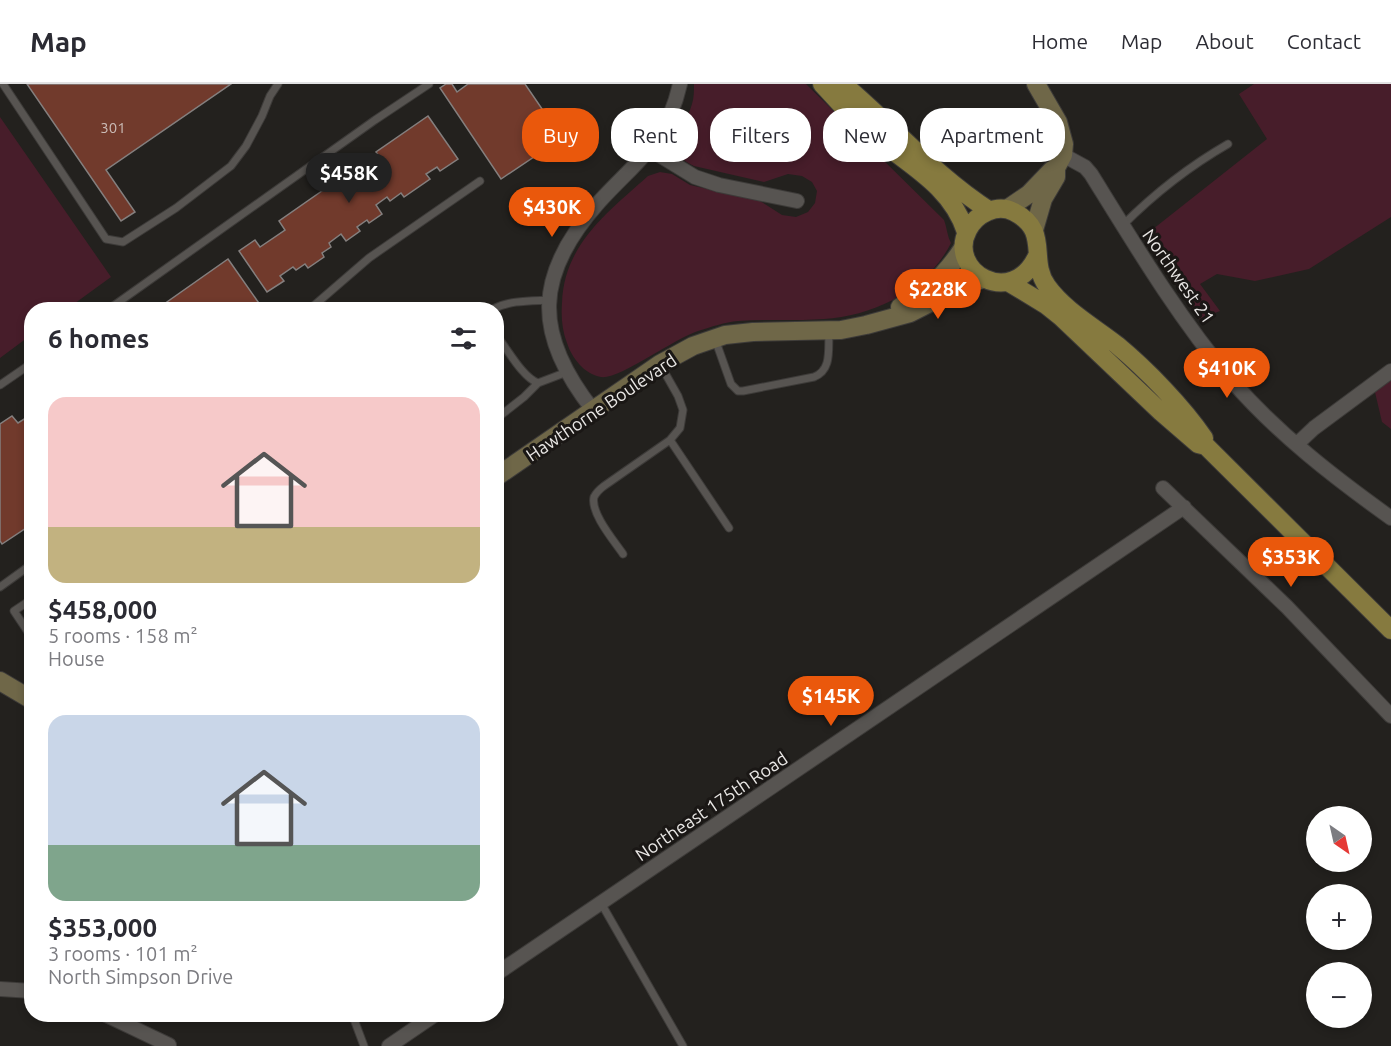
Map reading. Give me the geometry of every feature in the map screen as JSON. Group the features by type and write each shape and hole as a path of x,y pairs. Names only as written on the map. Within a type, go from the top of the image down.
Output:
{"main road":[{"path":"822,84 871,134 941,190 958,210 969,264 983,279 999,283 1023,276 1037,256"},
{"path":"843,84 950,182 998,210 1022,217 1034,230 1038,240 1037,256 1041,276 1048,287 1059,299 1155,379 1204,437 1206,446"},
{"path":"965,240 975,220 998,210"},
{"path":"1008,282 1061,317 1161,412 1198,444 1206,446 1391,630"}],"street":[{"path":"674,108 680,84"},
{"path":"1036,84 1049,108"},
{"path":"593,410 576,389 554,345 549,326 554,276 562,253 572,236 601,201 639,162"},
{"path":"671,162 695,177 718,185 797,201"},
{"path":"998,210 1024,198 1059,162"},
{"path":"1034,230 1043,199 1056,177 1060,162"},
{"name":"Northwest 21","path":"1064,162 1084,167 1168,295 1232,381 1268,419 1320,465 1391,518"},
{"name":"Hawthorne Boulevard","path":"885,319 892,311 932,286 953,264 965,240"},
{"name":"Hawthorne Boulevard","path":"504,471 660,364 693,346 715,339 753,332 829,330 866,325 910,313 969,283 983,279"},
{"path":"1297,444 1314,428 1391,371"},
{"path":"1163,488 1287,607 1391,716"},
{"name":"Northeast 175th Road","path":"504,969 1184,507"},
{"path":"0,681 24,695"},
{"path":"0,989 24,991"},
{"path":"121,1022 169,1045"},
{"path":"389,1046 424,1022"}],"lane":[{"path":"3,84 106,239 123,242 184,202 231,166 246,146 278,84"},
{"path":"119,302 429,84"},
{"path":"1123,225 1154,194 1204,158 1228,144"},
{"path":"318,302 369,258 480,180"},
{"path":"504,304 550,300"},
{"path":"715,339 731,384 738,391 743,391 814,377 823,373 826,368 829,330"},
{"path":"504,346 525,374 538,382"},
{"path":"623,554 597,515 594,495 603,486 670,440 680,428 683,410 660,364"},
{"path":"0,385 24,368"},
{"path":"504,413 538,382 567,372"},
{"path":"670,440 729,528"},
{"path":"0,588 24,570"},
{"path":"24,604 14,611 24,626"},
{"path":"601,903 683,1046"},
{"path":"355,1022 364,1046"}],"shaded area":[{"path":"694,84 806,84 830,108 823,108 823,162 885,162 944,220 951,243 929,274 898,297 881,306 843,317 749,320 723,324 688,335 621,372 601,377 589,373 575,360 565,338 562,303 565,282 571,263 591,231 648,176 660,172 672,174 690,185 760,201 782,215 796,217 808,212 815,203 817,191 812,182 802,176 788,174 764,182 694,166 687,162 698,162 698,108 691,108"},
{"path":"1254,84 1391,84 1391,217 1309,269 1255,281 1217,274 1200,284 1220,311 1199,319 1156,255 1148,233 1267,139 1239,94"},
{"path":"0,117 111,277 77,302 24,302 24,340 0,358"},
{"path":"1391,377 1391,429 1382,422 1374,388"}],"building":[{"path":"27,84 231,84 106,170 135,212 121,221"},
{"path":"446,84 452,84 457,92 468,84 525,84 541,108 522,108 522,162 526,162 501,179 440,88"},
{"path":"428,116 458,159 440,171 437,167 426,174 430,179 404,197 401,193 390,201 387,197 376,205 382,214 369,223 367,220 357,227 360,231 346,241 341,234 329,243 331,247 322,253 324,257 308,268 305,264 296,270 293,267 280,276 284,281 267,292 239,251 255,240 260,247 285,230 279,221 352,170 358,179 383,162 376,152"},
{"path":"228,259 258,302 167,302"},
{"path":"12,416 18,423 24,419 24,529 2,544 0,541 0,424"}]}
